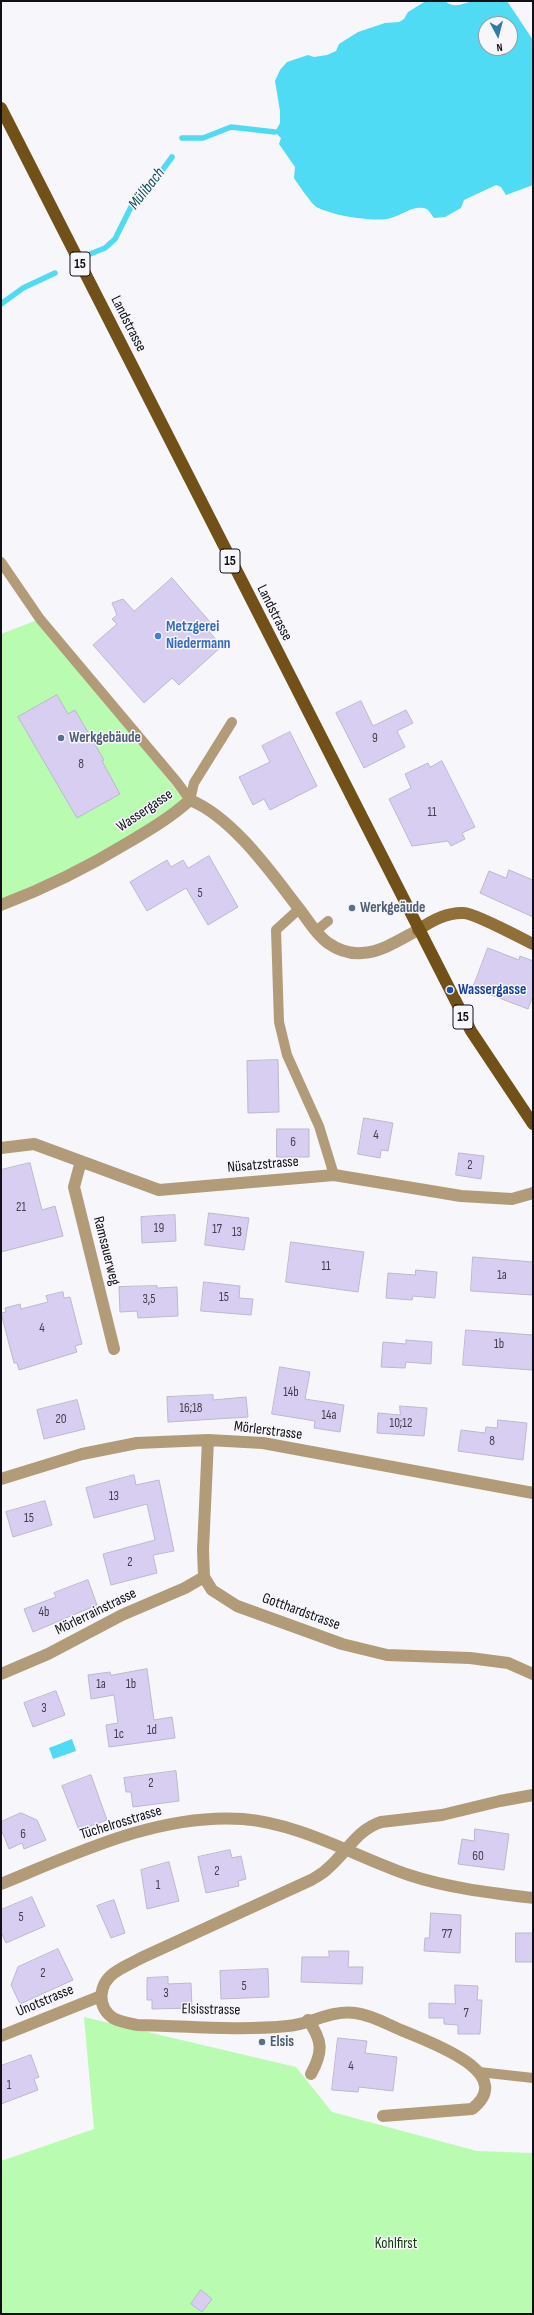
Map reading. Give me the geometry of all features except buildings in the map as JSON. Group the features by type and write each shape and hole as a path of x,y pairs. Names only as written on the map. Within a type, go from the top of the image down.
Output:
{"main road":[{"name":"Landstrasse","path":"1,108 270,639 304,701 418,930 471,1032 533,1124"}],"street":[{"name":"Wassergasse","path":"1,905 43,889 97,861 162,822 190,800 213,813 236,835 270,870 316,931 337,948 349,952 362,953 384,948 418,930"},
{"path":"418,930 432,920 450,914 466,913 533,944"},
{"name":"Nüsatzstrasse","path":"1,1148 34,1144 159,1190 334,1175 461,1196 512,1199 533,1193"},
{"name":"Ramsauerweg","path":"81,1161 74,1187 114,1349"},
{"path":"204,1577 203,1550 208,1440"},
{"name":"Mörlerstrasse","path":"1,1479 82,1454 137,1443 208,1440 263,1443 496,1488 533,1493"},
{"name":"Mörlerrainstrasse","path":"1,1674 48,1654 122,1615 185,1588 204,1577"},
{"name":"Gotthardstrasse","path":"204,1577 212,1590 237,1606 342,1644 387,1655 470,1658 508,1663 533,1674"},
{"path":"101,1996 104,1983 114,1972 311,1880 326,1870 363,1830 381,1822 442,1815 500,1801 533,1795"},
{"name":"Tüchelrosstrasse","path":"1,1884 82,1851 142,1830 180,1822 216,1819 244,1819 309,1834 409,1875 461,1888 533,1898"},
{"name":"Elsisstrasse","path":"101,1996 106,2010 113,2018 137,2025 289,2026 337,2012 356,2013 367,2016 459,2056 479,2072"},
{"name":"Unotstrasse","path":"1,2036 101,1996"},
{"path":"308,2020 318,2034 320,2048 319,2060 311,2074"},
{"path":"383,2116 472,2109 481,2102 485,2092 485,2082 479,2072"}],"lane":[{"path":"1,562 40,619 172,776 190,800"},
{"path":"190,800 194,783 232,722"},
{"path":"299,909 276,930 279,1022 287,1055 319,1126 334,1175"},
{"path":"316,931 328,922"},
{"path":"479,2072 533,2078"}],"green space":[{"path":"40,619 185,801 97,861 1,905 1,634"},
{"name":"Kohlfirst","path":"84,2017 296,2067 332,2112 477,2151 533,2153 533,2314 1,2314 1,2161 94,2129"}],"water":[{"path":"426,1 445,1 452,5 460,5 475,1 507,1 517,16 478,16 478,56 518,56 518,18 533,40 533,185 506,195 501,187 496,185 464,200 461,208 445,217 434,218 425,208 415,208 391,218 363,219 329,212 320,209 312,203 294,178 295,167 279,144 281,138 275,132 280,123 280,111 275,81 280,70 287,62 308,55 314,57 327,55 336,51 339,44 358,32 385,23 399,22 404,19 408,12"},
{"path":"72,1739 76,1751 53,1759 49,1748"}],"waterway":[{"path":"182,138 203,138 231,127 275,132"},
{"name":"Mülibach","path":"90,254 105,248 115,239 135,199 144,195 172,157"},
{"name":"Mülibach","path":"1,304 23,288 55,273"}],"place":[{"name":"Metzgerei Niedermann","path":"158,636"},
{"name":"Werkgebäude","path":"61,738"},
{"name":"Werkgeäude","path":"352,908"},
{"name":"Wassergasse","path":"450,990"},
{"name":"Elsis","path":"262,2042"}]}
